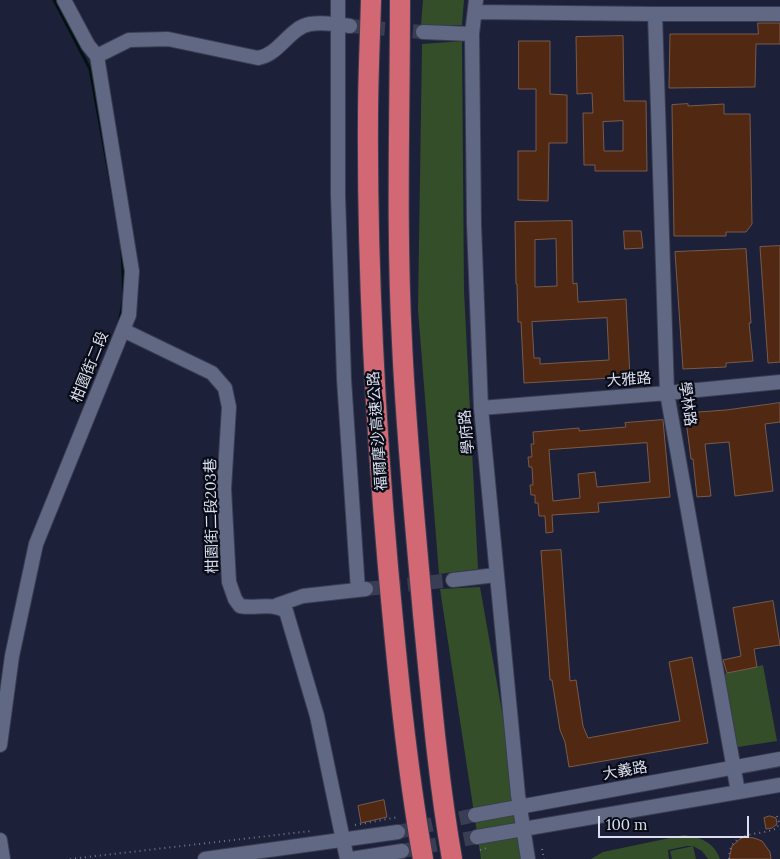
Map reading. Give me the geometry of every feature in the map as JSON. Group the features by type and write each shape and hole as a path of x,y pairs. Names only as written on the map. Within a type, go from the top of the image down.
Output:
{"highway":[{"name":"福爾摩沙高速公路","path":"371,0 368,118 373,356 382,499 397,674 423,859"},
{"name":"福爾摩沙高速公路","path":"400,0 399,246 402,341 411,488 428,666 445,819 452,859"}],"street":[{"name":"柑園街二段","path":"0,745 2,706 21,606 36,544 129,315 132,271 97,56 88,45 64,0"},
{"path":"277,606 303,596 362,590 343,369 338,194 343,25 338,0"},
{"path":"475,6 655,14 780,14"},
{"name":"學府路","path":"475,6 472,34 474,224 481,408 519,807 528,859"},
{"name":"學林路","path":"655,14 667,393 738,792"},
{"path":"97,56 129,40 168,39 258,58 267,57 294,33 308,24 343,25"},
{"path":"423,32 472,34"},
{"name":"柑園街二段203巷","path":"123,330 212,373 225,388 229,406 224,489 229,582 235,599 240,606 251,608 277,606"},
{"name":"大雅路","path":"481,408 780,382"},
{"path":"453,580 496,576"},
{"path":"277,606 286,611 317,716 349,859 402,851"},
{"name":"大義路","path":"475,816 780,759"},
{"path":"477,837 780,785"},
{"path":"205,859 342,834 398,832"},
{"path":"0,840 3,859"}],"path":[{"path":"729,859 729,851 733,843 741,838 778,828 779,822 776,813"},
{"path":"342,834 398,817"},
{"path":"70,859 312,831"},
{"path":"542,849 544,859"}],"green space":[{"path":"423,0 464,0 462,25 421,25"},
{"path":"462,41 464,291 478,569 439,574 418,310 422,44"},
{"path":"480,587 528,859 481,859 440,589"},
{"path":"763,665 777,741 738,747 735,746 719,675"},
{"path":"684,835 706,841 714,848 720,859 708,859 702,851 693,846 687,846 668,850 669,859 591,859 603,852"},
{"path":"693,846 696,859 672,859 670,851"}],"building":[{"path":"758,23 780,23 780,44 756,44 755,87 669,88 670,34 758,34"},
{"path":"623,36 624,101 646,101 647,171 595,171 595,165 584,165 583,113 593,113 592,93 577,94 576,37","holes":["623,121 623,151 604,151 603,122"]},
{"path":"519,41 550,41 550,94 567,95 567,143 549,143 548,201 518,200 518,151 536,151 536,89 519,89"},
{"path":"688,104 688,106 724,104 724,114 750,114 752,224 746,232 726,232 726,236 674,236 672,105"},
{"path":"572,221 573,284 577,283 578,302 626,299 630,377 524,383 521,322 518,322 515,222","holes":["556,239 557,286 535,287 535,240","607,318 609,360 540,364 540,358 534,358 532,322"]},
{"path":"624,231 641,231 643,248 625,249"},
{"path":"780,246 780,362 768,363 760,247"},
{"path":"746,249 751,323 749,323 753,361 726,363 726,367 683,369 675,252"},
{"path":"780,403 780,422 765,424 773,491 735,496 729,442 705,444 711,496 697,497 685,413"},
{"path":"663,420 670,497 598,503 599,512 552,515 553,532 546,533 545,516 539,516 535,495 531,495 530,485 533,485 532,467 529,467 528,457 532,457 531,444 534,444 533,432 579,428 579,431 626,427 625,423","holes":["647,443 650,482 597,487 595,472 578,474 580,498 553,501 549,450"]},
{"path":"561,550 570,681 576,680 583,726 588,738 680,721 669,662 692,657 708,743 569,767 565,742 560,730 552,680 550,680 541,551"},
{"path":"773,601 780,645 754,649 757,667 727,673 723,660 741,656 733,608"},
{"path":"384,800 387,817 361,823 358,806"},
{"path":"770,816 776,818 777,824 772,828 766,829 764,818"},
{"path":"745,837 762,841 770,852 771,859 729,859 732,846"}],"waterway":[{"path":"54,0 90,69 116,212"},
{"path":"119,323 124,297 122,250"}],"tunnel":[{"path":"350,26 423,32"},
{"path":"366,589 453,580"},
{"path":"398,832 475,815"},
{"path":"402,851 477,837"}]}
